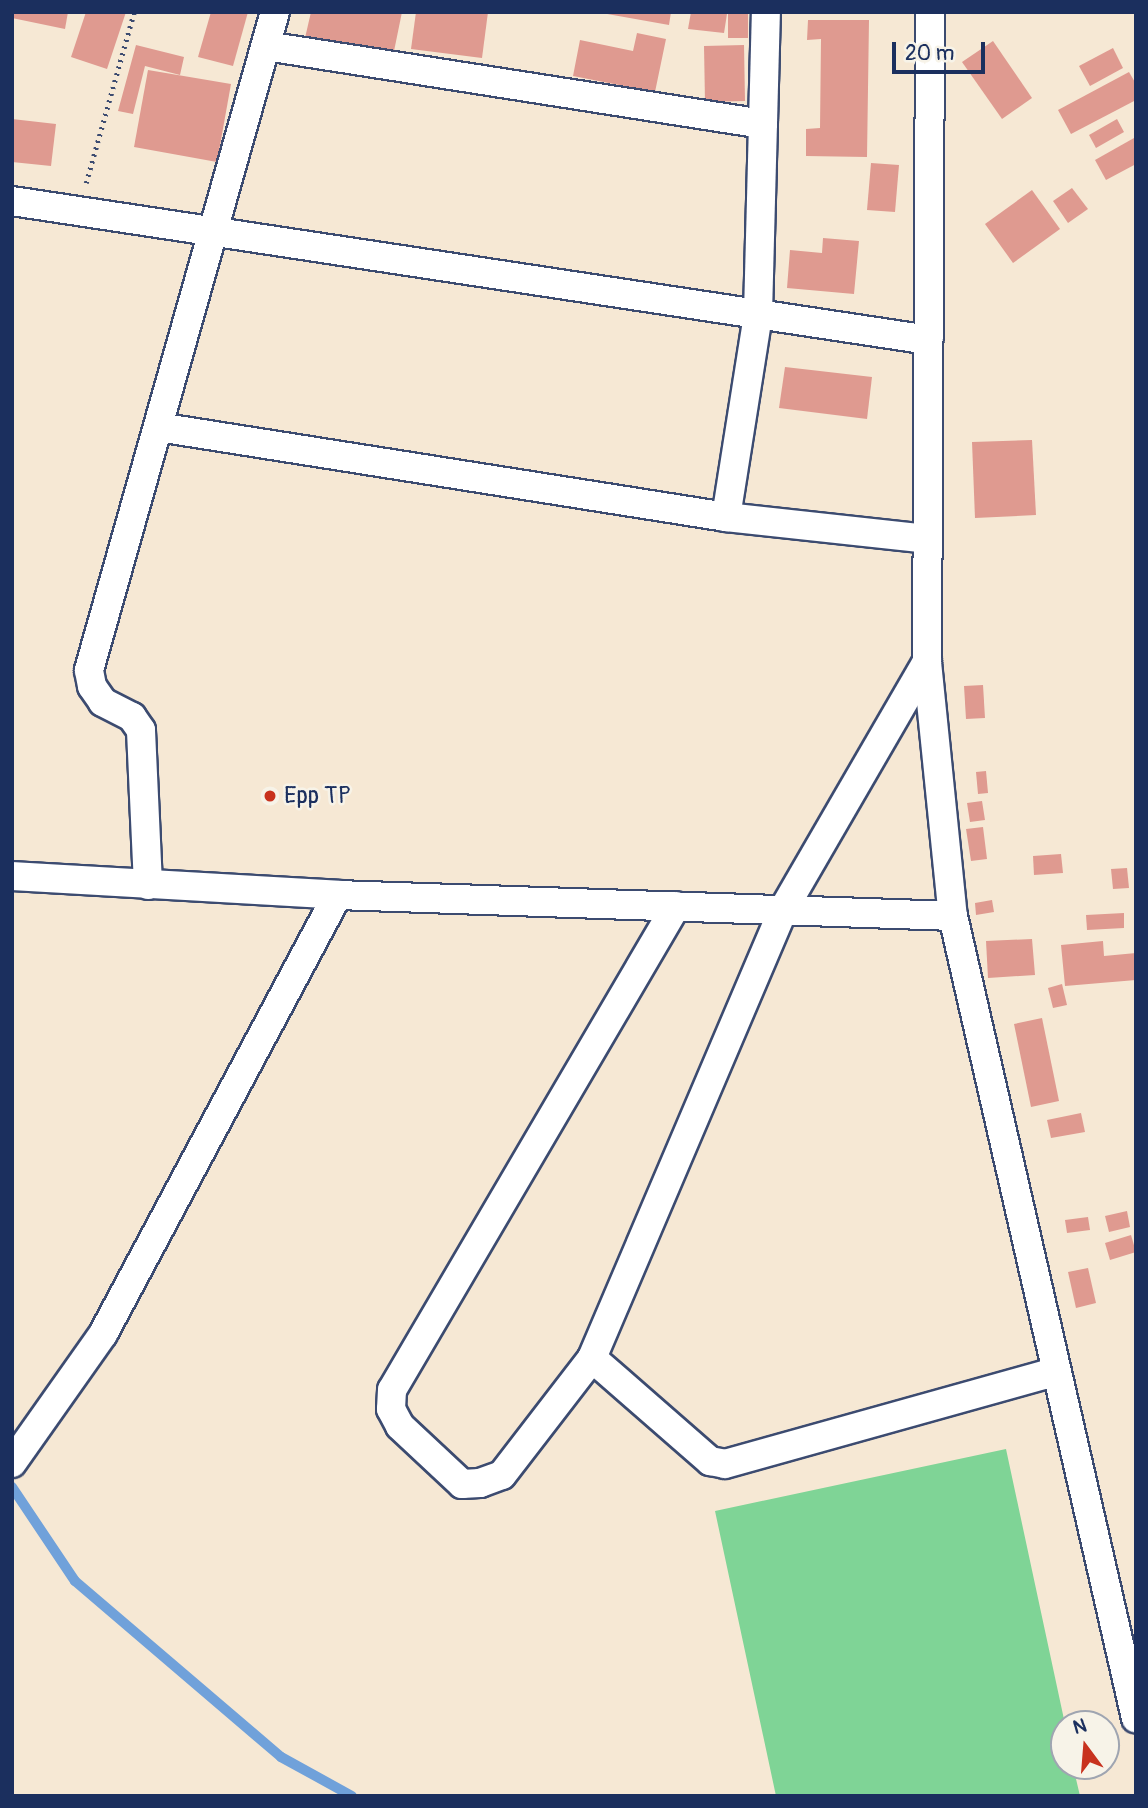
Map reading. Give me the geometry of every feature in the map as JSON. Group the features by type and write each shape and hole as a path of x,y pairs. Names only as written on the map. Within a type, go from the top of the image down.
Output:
{"street":[{"path":"148,885 141,730 132,717 103,702 92,686 89,670 275,12"},
{"path":"726,517 758,314 766,12"},
{"path":"929,12 926,662 953,916 1054,1372 1136,1718"},
{"path":"266,46 763,124"},
{"path":"12,201 929,340"},
{"path":"158,427 726,517 927,539"},
{"path":"676,906 392,1390 391,1409 400,1426 462,1483 480,1483 502,1475 592,1358 783,910 926,662"},
{"path":"12,876 337,895 953,916"},
{"path":"12,1463 103,1334 337,895"},
{"path":"592,1358 710,1461 725,1465 1054,1372"}],"path":[{"path":"78,211 134,12"}],"green space":[{"path":"1006,1449 1062,1710 1050,1710 1050,1780 1076,1780 1080,1796 776,1796 715,1511"}],"building":[{"path":"12,12 68,12 65,29 12,18"},
{"path":"86,12 126,12 107,69 71,57"},
{"path":"211,12 248,12 233,66 198,57"},
{"path":"311,12 402,12 393,56 305,38"},
{"path":"416,12 488,12 482,58 411,49"},
{"path":"596,12 671,12 669,25"},
{"path":"691,12 727,14 724,33 688,29"},
{"path":"728,12 748,12 748,38 728,38"},
{"path":"808,20 869,20 867,157 806,156 806,129 820,128 821,39 807,40"},
{"path":"637,33 666,39 655,92 573,76 580,40 633,51"},
{"path":"993,41 1032,98 1002,119 962,62"},
{"path":"136,45 184,57 180,75 145,66 133,114 118,111"},
{"path":"744,45 745,101 705,102 704,46"},
{"path":"1113,48 1123,68 1090,86 1079,66"},
{"path":"148,70 231,84 217,162 134,147"},
{"path":"1129,72 1136,84 1136,100 1071,134 1058,110"},
{"path":"12,119 56,124 51,166 12,162"},
{"path":"1117,119 1124,132 1096,148 1089,135"},
{"path":"1134,138 1136,164 1106,180 1095,160"},
{"path":"871,163 899,165 895,212 867,210"},
{"path":"1072,188 1088,209 1068,223 1053,201"},
{"path":"1032,190 1060,229 1013,263 985,224"},
{"path":"823,238 859,241 854,294 787,288 790,250 822,253"},
{"path":"785,367 872,377 867,419 779,408"},
{"path":"1032,440 1036,515 975,518 972,442"},
{"path":"983,685 985,718 966,719 964,686"},
{"path":"986,771 988,793 978,794 976,772"},
{"path":"982,801 985,820 970,822 967,803"},
{"path":"983,827 987,859 971,861 966,829"},
{"path":"1061,854 1063,873 1034,875 1033,856"},
{"path":"1127,868 1129,888 1113,889 1111,869"},
{"path":"992,900 994,912 976,915 975,903"},
{"path":"1124,913 1124,928 1087,930 1086,915"},
{"path":"1032,939 1035,975 988,978 986,941"},
{"path":"1103,941 1104,956 1136,953 1136,980 1065,986 1061,945"},
{"path":"1062,984 1067,1005 1053,1008 1048,988"},
{"path":"1042,1018 1059,1101 1031,1107 1014,1024"},
{"path":"1081,1113 1085,1132 1051,1138 1047,1120"},
{"path":"1127,1211 1130,1227 1109,1232 1105,1216"},
{"path":"1088,1217 1090,1230 1067,1233 1065,1220"},
{"path":"1131,1235 1136,1252 1110,1260 1105,1243"},
{"path":"1088,1268 1096,1303 1076,1308 1068,1272"}],"waterway":[{"path":"12,1487 75,1581 281,1757 352,1796"}],"place":[{"name":"Epp TP","path":"270,796"}]}
